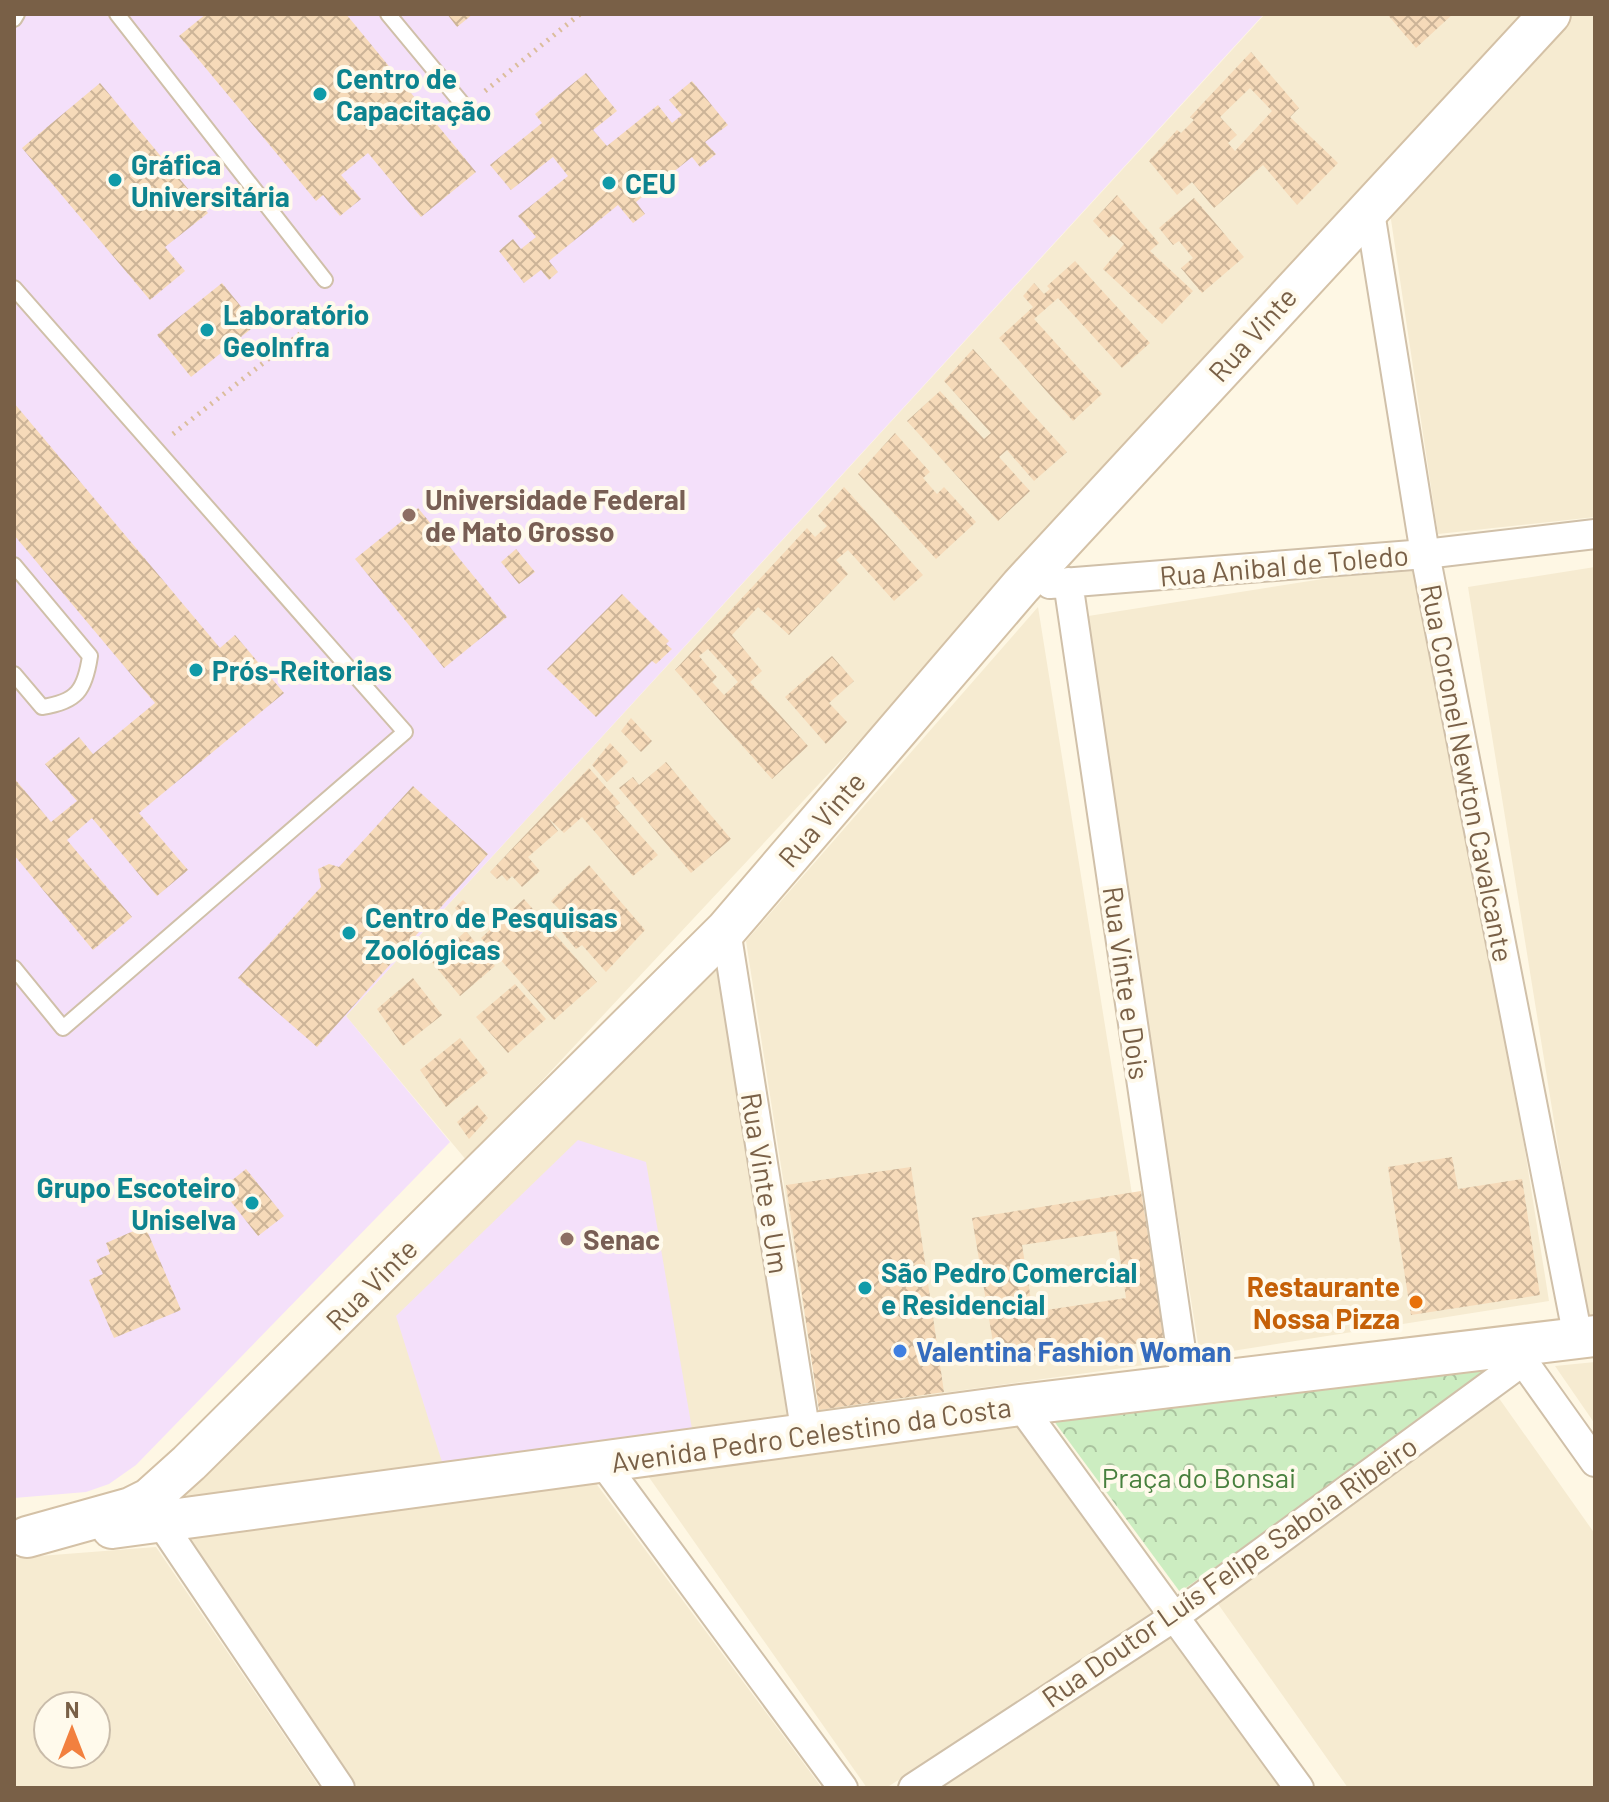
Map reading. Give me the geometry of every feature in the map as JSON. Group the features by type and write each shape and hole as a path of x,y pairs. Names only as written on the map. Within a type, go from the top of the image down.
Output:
{"street":[{"name":"Rua Vinte","path":"20,1537 96,1519 149,1499 201,1452 726,930 1021,586 1369,206 1550,14"},
{"name":"Rua Coronel Newton Cavalcante","path":"1369,206 1425,554 1586,1337"},
{"name":"Rua Anibal de Toledo","path":"1021,586 1425,554 1595,534"},
{"name":"Rua Vinte e Dois","path":"1068,582 1186,1384"},
{"name":"Rua Vinte e Um","path":"726,930 806,1435"},
{"name":"Avenida Pedro Celestino da Costa","path":"20,1537 161,1523 1186,1384 1529,1353 1586,1337"},
{"path":"1529,1353 1595,1462"},
{"name":"Rua Doutor Luís Felipe Saboia Ribeiro","path":"913,1788 1174,1617 1529,1353"},
{"path":"1020,1405 1299,1788"},
{"path":"604,1464 843,1788"},
{"path":"161,1523 340,1788"}],"lane":[{"path":"117,14 325,280"},
{"path":"388,14 465,107"},
{"path":"14,288 405,732 63,1028 14,968"},
{"path":"14,565 90,656 86,682 65,704 42,707 14,674"}],"path":[{"path":"465,107 580,14"},
{"path":"155,448 300,334 316,313 325,280"}],"shaded area":[{"name":"Universidade Federal de Mato Grosso","path":"14,14 1264,14 346,1016 450,1142 136,1465 109,1484 86,1492 14,1498"},
{"path":"1265,14 1538,14 467,1161 346,1016"},
{"path":"1574,14 1595,14 1595,517 1438,534 1390,213"},
{"path":"1431,562 1549,1301 1200,1356 1082,617"},
{"path":"1595,567 1595,1325 1587,1326 1468,587"},
{"path":"1038,607 1159,1363 819,1410 746,941"},
{"path":"718,961 788,1422 159,1509"},
{"name":"Senac","path":"578,1140 646,1162 692,1429 442,1462 396,1316"},
{"path":"1595,1362 1595,1424 1555,1366"},
{"path":"1496,1394 1595,1534 1595,1788 1348,1788 1211,1594"},
{"path":"1018,1424 1158,1614 886,1788 867,1788 646,1473"},
{"path":"595,1482 822,1788 358,1788 188,1537"},
{"path":"156,1547 320,1788 14,1788 14,1558"},
{"path":"1173,1616 1295,1788 927,1788"}],"green space":[{"name":"Praça do Bonsai","path":"1523,1350 1180,1592 1048,1413"}],"building":[{"name":"Centro de Capacitação","path":"206,14 346,14 476,172 421,217 368,153 341,175 361,199 340,216 323,195 316,201 179,36"},
{"path":"447,14 473,14 457,27"},
{"path":"1387,14 1453,14 1416,48"},
{"path":"1251,52 1299,108 1290,117 1338,163 1297,205 1263,165 1214,208 1192,182 1177,195 1149,161 1177,130 1181,133 1194,120 1190,117","holes":["1250,88 1272,111 1235,151 1228,143 1237,135 1220,117"]},
{"name":"CEU","path":"586,73 617,111 593,130 607,146 658,105 672,123 682,115 669,100 692,81 728,125 705,142 716,154 700,167 692,157 636,202 645,214 633,223 618,205 549,261 558,272 549,280 541,270 524,283 499,251 513,239 521,249 536,237 518,216 568,176 553,157 511,190 490,165 542,123 535,114"},
{"name":"Gráfica Universitária","path":"100,83 208,213 165,247 185,271 150,300 22,148"},
{"path":"1117,195 1159,243 1150,251 1193,291 1162,324 1103,269 1124,244 1113,234 1109,238 1093,221"},
{"path":"1194,198 1244,257 1202,293 1181,268 1193,258 1179,241 1173,245 1159,228"},
{"path":"1075,261 1150,343 1122,368 1058,298 1034,319 1102,394 1073,421 999,338 1033,307 1023,296 1034,283 1044,294 1050,289 1047,286"},
{"name":"Laboratório GeoInfra","path":"222,283 256,325 191,377 157,335"},
{"path":"973,349 1067,452 1034,481 1007,450 999,457 1030,491 998,521 907,421 940,391 984,439 991,433 944,381"},
{"name":"Prós-Reitorias","path":"14,403 220,648 235,635 284,693 139,813 188,870 157,896 92,818 67,840 132,917 93,950 14,855 14,778 51,822 77,801 45,764 79,737 93,754 155,703 14,535"},
{"path":"895,433 930,472 923,478 937,494 944,487 976,522 936,559 858,474"},
{"path":"844,487 923,575 894,601 848,550 836,560 848,574 789,635 758,607 732,635 762,671 750,682 808,746 772,779 675,670 807,528 815,537 827,526 818,516","holes":["708,649 738,682 724,695 712,682 717,677 699,656"]},
{"path":"418,508 507,617 444,668 355,559"},
{"path":"516,549 535,572 519,584 501,562"},
{"path":"622,594 669,641 666,644 672,649 656,664 652,661 596,717 547,669"},
{"path":"832,656 854,681 829,703 847,722 826,744 785,697"},
{"path":"631,718 652,741 641,752 621,731"},
{"path":"610,743 628,762 607,782 592,765"},
{"path":"666,762 731,839 691,873 619,788 633,777 639,785"},
{"path":"589,768 620,803 615,807 658,855 633,876 582,817 564,833 548,818 558,831 528,857 540,871 522,887 512,876 507,881 502,875 497,879 490,872"},
{"name":"Centro de Pesquisas Zoológicas","path":"413,786 488,854 317,1047 238,978 321,887 318,869 329,864 339,867"},
{"path":"589,865 645,930 606,972 582,945 576,949 554,923 564,914 551,901"},
{"path":"524,899 597,982 554,1020 481,938"},
{"path":"463,900 474,911 465,919 455,908"},
{"path":"466,931 495,966 460,996 431,961"},
{"path":"413,978 442,1015 403,1046 377,1009"},
{"path":"515,984 546,1019 508,1053 476,1017"},
{"path":"460,1038 488,1073 446,1107 420,1070"},
{"path":"477,1105 488,1118 469,1139 457,1122"},
{"path":"1452,1157 1458,1189 1522,1179 1540,1295 1411,1315 1388,1167"},
{"name":"São Pedro Comercial e Residencial","path":"911,1167 944,1392 819,1410 786,1185"},
{"name":"Grupo Escoteiro Uniselva","path":"246,1169 284,1216 258,1236 221,1189"},
{"path":"1141,1191 1165,1339 997,1366 972,1218","holes":["1116,1231 1126,1298 1033,1312 1022,1245"]},
{"path":"145,1226 181,1310 114,1338 89,1280 103,1274 96,1260 110,1254 106,1243"}],"place":[{"name":"Centro de Capacitação","path":"320,94"},
{"name":"Gráfica Universitária","path":"115,180"},
{"name":"CEU","path":"609,183"},
{"name":"Laboratório GeoInfra","path":"207,330"},
{"name":"Universidade Federal de Mato Grosso","path":"409,515"},
{"name":"Prós-Reitorias","path":"196,670"},
{"name":"Centro de Pesquisas Zoológicas","path":"349,933"},
{"name":"Grupo Escoteiro Uniselva","path":"252,1203"},
{"name":"Senac","path":"567,1239"},
{"name":"São Pedro Comercial e Residencial","path":"865,1288"},
{"name":"Restaurante Nossa Pizza","path":"1416,1302"},
{"name":"Valentina Fashion Woman","path":"900,1351"}]}
